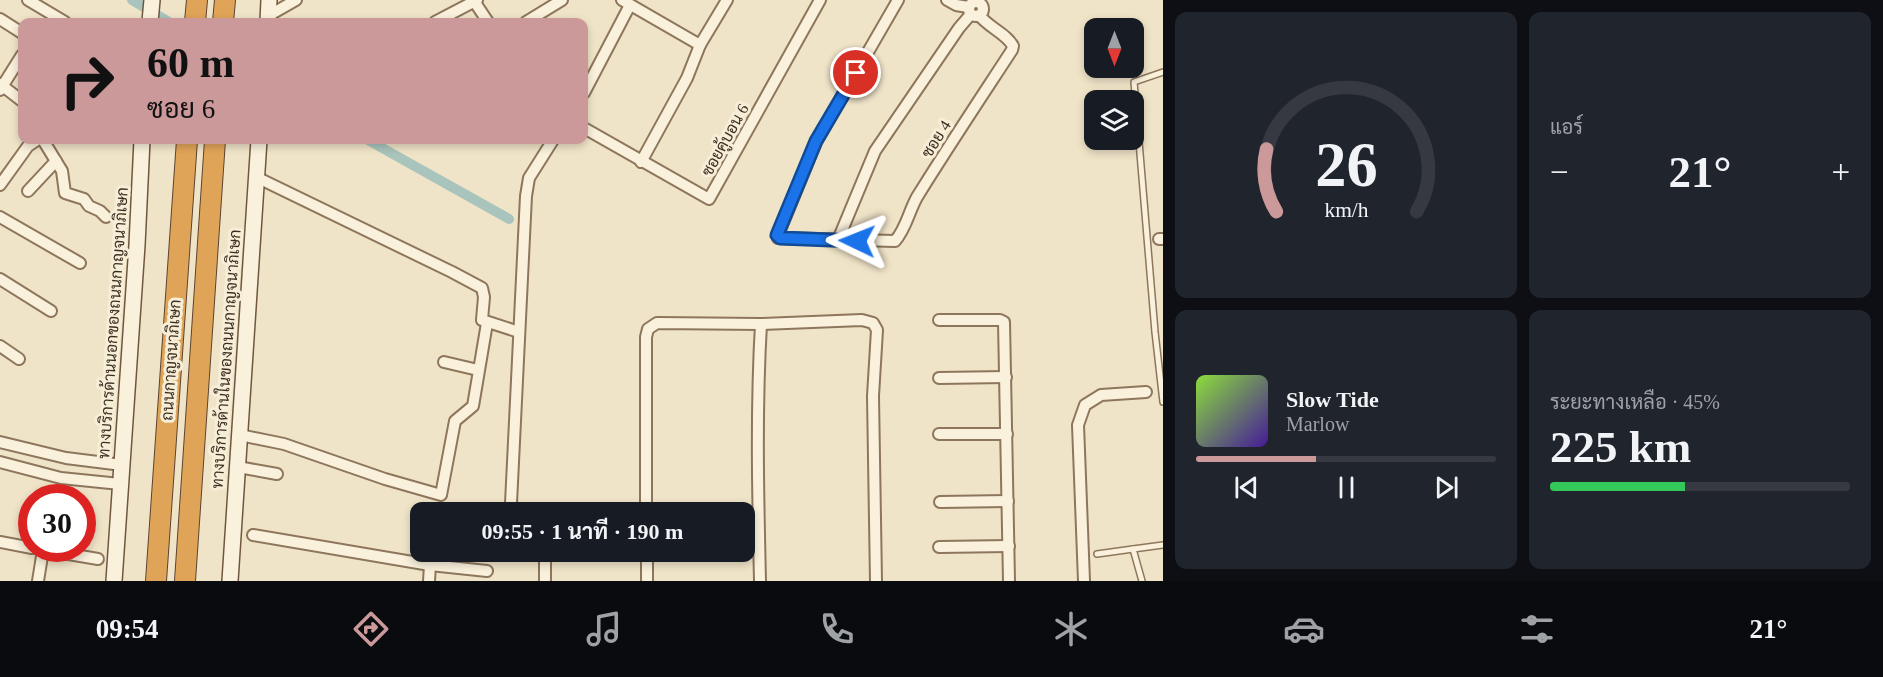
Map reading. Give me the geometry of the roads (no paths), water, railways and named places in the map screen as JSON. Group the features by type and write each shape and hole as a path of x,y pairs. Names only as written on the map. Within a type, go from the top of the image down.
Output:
{"highway":[{"path":"223,18 225,0"},
{"name":"ถนนกาญจนาภิเษก","path":"156,581 187,144"},
{"name":"ถนนกาญจนาภิเษก","path":"185,581 215,144"}],"main road":[{"path":"150,18 152,0"},
{"path":"268,18 269,0"},
{"name":"ทางบริการด้านนอกของถนนกาญจนาภิเษก","path":"114,581 142,144"},
{"name":"ทางบริการด้านในของถนนกาญจนาภิเษก","path":"230,581 259,144"}],"street":[{"path":"28,0 57,18"},
{"path":"269,18 296,0"},
{"path":"533,18 562,0"},
{"path":"641,162 687,78 700,45 727,0"},
{"name":"ซอยคู้บอน 6","path":"588,130 710,199 820,0"},
{"path":"898,0 816,141 777,235 780,238 838,240 875,151 959,28 973,12"},
{"path":"947,0 973,12 982,12 981,2"},
{"path":"443,18 476,1 486,18"},
{"path":"588,84 626,2 700,45"},
{"name":"ซอย 4","path":"838,240 895,241 900,235 914,201 1012,50 1011,41 987,25 973,12"},
{"path":"0,19 18,30"},
{"path":"18,61 1,87 18,98"},
{"path":"0,185 31,144"},
{"path":"45,144 62,171 65,193 84,199 89,206 106,217"},
{"path":"512,502 524,216 529,178 550,144"},
{"path":"28,191 56,161"},
{"path":"256,177 482,288 484,297 482,321 519,332"},
{"path":"0,217 80,263"},
{"path":"0,279 51,311"},
{"path":"646,502 646,337 648,329 657,323 761,324 862,320 873,322 877,330 873,396 876,581"},
{"path":"939,320 1000,320 1004,322 1009,581"},
{"path":"240,435 284,444 385,479 441,495 455,421 473,406 486,323"},
{"path":"760,581 757,433 761,324"},
{"path":"0,346 20,359"},
{"path":"444,362 478,370"},
{"path":"939,378 1006,376"},
{"path":"1084,581 1078,425 1086,405 1101,394 1146,392"},
{"path":"939,434 1007,434"},
{"path":"0,442 66,458 122,465"},
{"path":"0,462 61,478 120,484"},
{"path":"238,467 277,474"},
{"path":"940,502 1008,501"},
{"path":"253,535 430,565 487,571"},
{"path":"0,542 18,545"},
{"path":"939,547 1009,546"},
{"path":"38,581 40,562"},
{"path":"545,562 545,581"},
{"path":"647,562 647,581"},
{"path":"429,581 430,565"}],"lane":[{"path":"1163,72 1134,82 1156,352 1163,402"},
{"path":"1097,554 1163,545"},
{"path":"1133,549 1142,581"}],"waterway":[{"path":"132,0 162,18"},
{"path":"375,144 509,219"}]}
